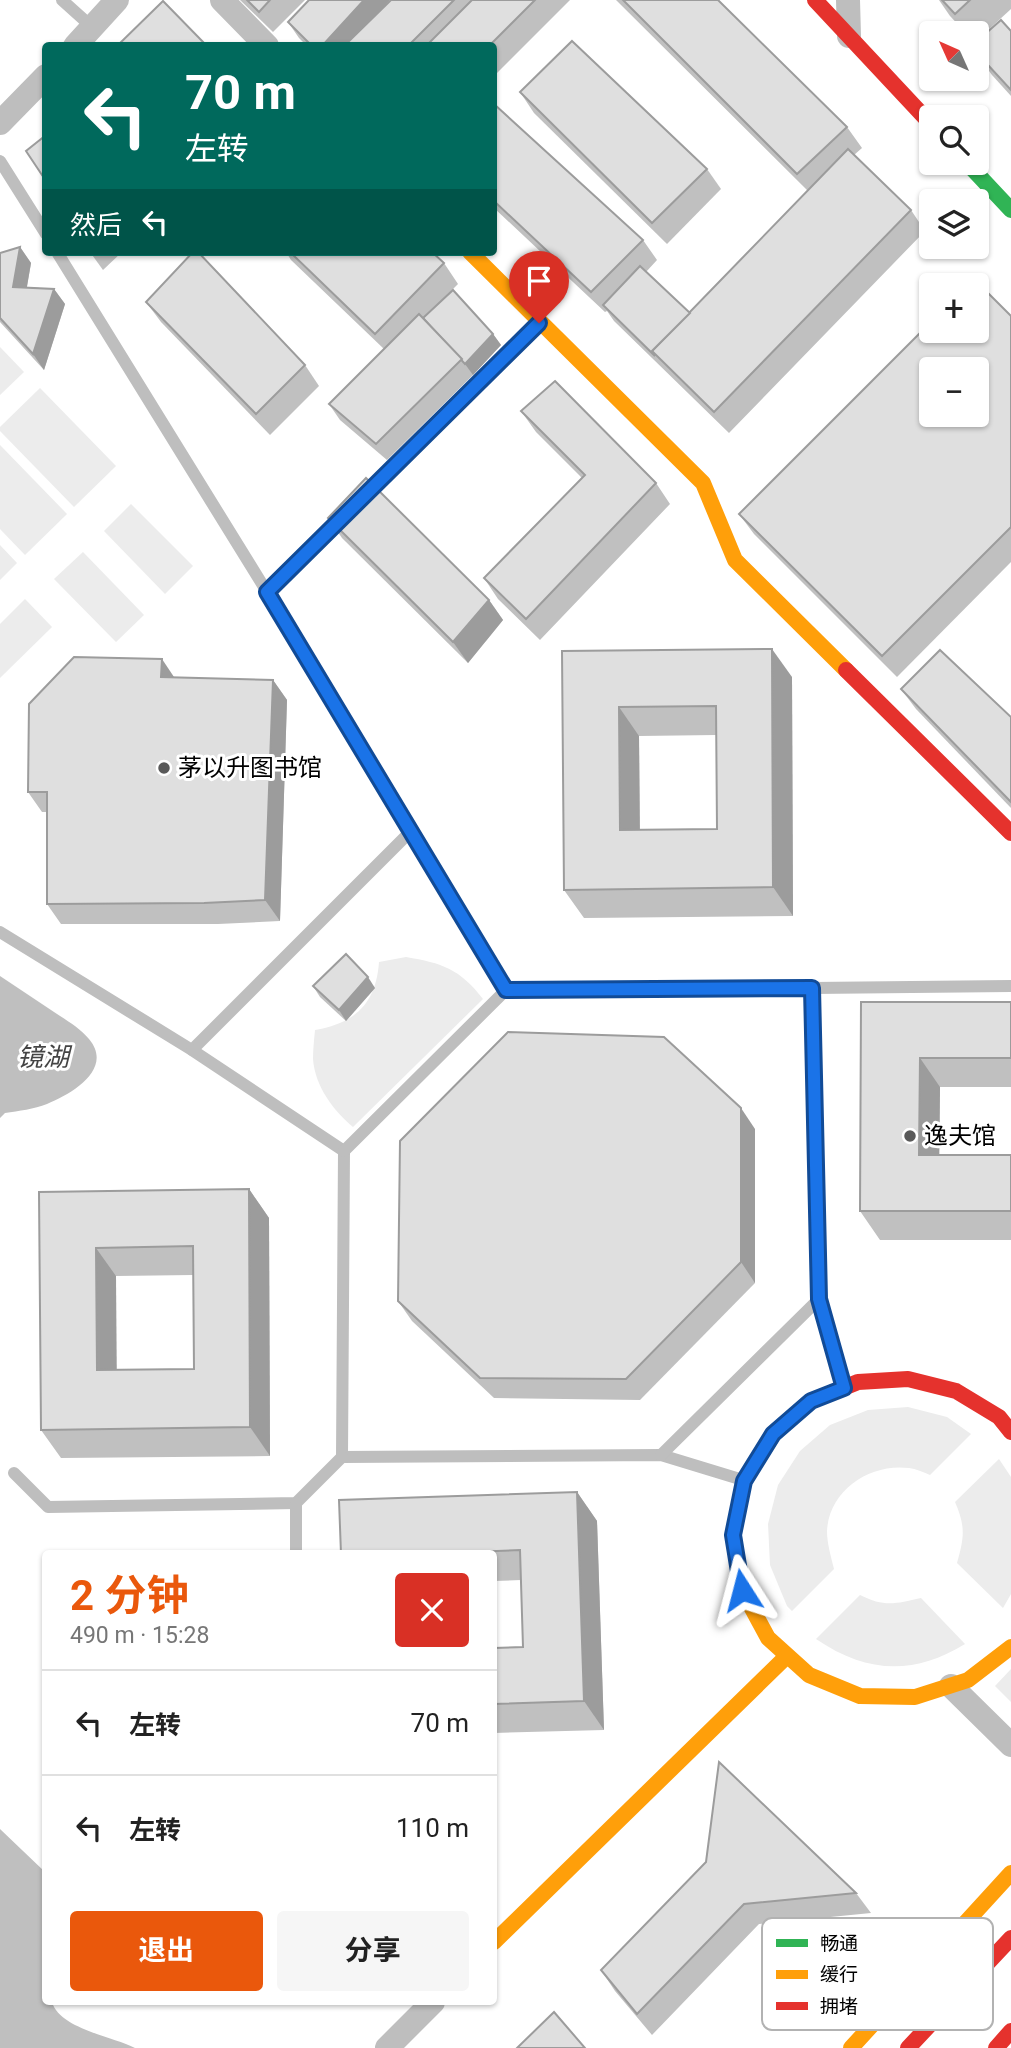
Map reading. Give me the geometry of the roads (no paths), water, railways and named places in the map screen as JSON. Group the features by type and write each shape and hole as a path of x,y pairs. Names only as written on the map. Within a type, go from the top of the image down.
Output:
{"main road":[{"path":"816,0 919,111"},
{"path":"978,175 1011,211"},
{"path":"474,256 703,483 735,560 1011,833"},
{"path":"267,592 539,323"},
{"path":"1011,1432 999,1417 956,1391 908,1379 858,1382 811,1401 773,1434 744,1481 733,1535 742,1590 768,1638 809,1675 860,1696 915,1698 968,1680 1011,1647"},
{"path":"497,1939 787,1656"},
{"path":"970,1918 1011,1873"},
{"path":"993,1957 1011,1938"},
{"path":"851,2048 867,2030"},
{"path":"908,2048 925,2030"},
{"path":"996,2048 1011,2031"}],"street":[{"path":"79,42 117,0"},
{"path":"222,0 263,42"},
{"path":"848,0 849,36"},
{"path":"0,123 42,80"},
{"path":"951,1686 1011,1745"},
{"path":"387,2048 430,2005"}],"lane":[{"path":"62,0 92,27"},
{"path":"0,161 42,228"},
{"path":"59,256 267,592 506,990"},
{"path":"192,1050 410,832"},
{"path":"0,932 192,1050 344,1151"},
{"path":"13,1473 48,1507 296,1503 342,1457 344,1151 506,990 1011,986"},
{"path":"812,988 819,1299 844,1388"},
{"path":"661,1455 819,1299"},
{"path":"342,1457 661,1455 744,1481"},
{"path":"296,1503 296,1550"}],"water":[{"name":"镜湖","path":"0,976 81,1031 95,1050 96,1060 87,1079 68,1094 42,1106 5,1113 0,1118"},
{"path":"0,1829 42,1869 42,2005 54,2005 65,2019 76,2025 135,2048 0,2048"}],"place":[{"name":"茅以升图书馆","path":"164,768"},
{"name":"逸夫馆","path":"910,1136"}]}
